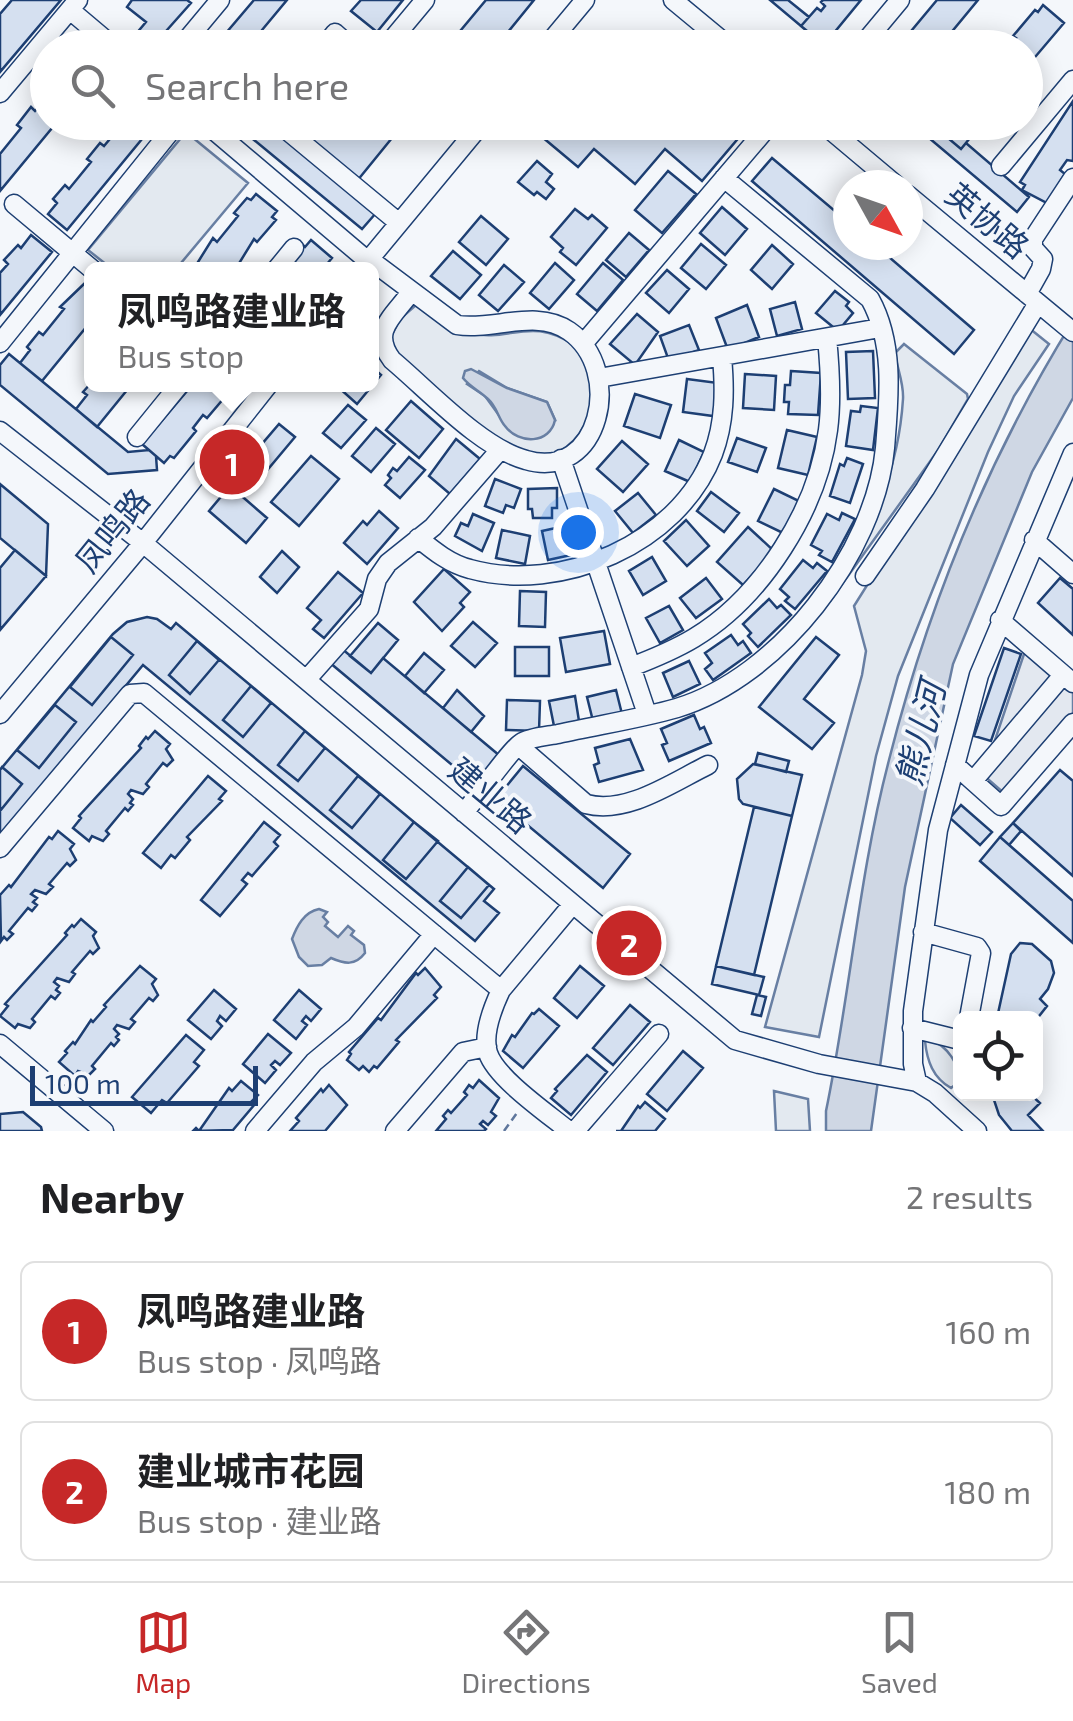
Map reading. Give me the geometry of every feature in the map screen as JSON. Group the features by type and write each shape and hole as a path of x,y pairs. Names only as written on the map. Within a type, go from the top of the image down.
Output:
{"street":[{"path":"195,30 220,0"},
{"path":"401,30 425,0"},
{"path":"560,30 585,0"},
{"path":"673,0 709,30"},
{"path":"875,30 900,0"},
{"path":"53,30 74,5 98,30"},
{"path":"0,93 30,57"},
{"path":"1043,116 1073,80"},
{"path":"0,342 163,140"},
{"path":"225,140 365,262"},
{"path":"298,140 398,224"},
{"path":"367,262 468,140"},
{"path":"583,344 757,140"},
{"name":"英协路","path":"842,140 878,170"},
{"path":"1001,166 1023,140"},
{"path":"464,814 522,742 677,708 714,694 752,670 792,633 832,582 856,545 873,505 883,466 891,380 870,299 724,178"},
{"path":"865,576 925,489 1032,298 1043,259 1033,248 1033,239 1073,178"},
{"path":"14,204 84,262"},
{"name":"英协路","path":"923,207 1066,326"},
{"path":"283,262 294,248"},
{"path":"379,271 412,292 457,325 472,328 537,320 569,331 593,359 599,378 601,393 593,432 580,446 548,463 530,462 499,451 392,360 382,347 381,337 387,326 412,292"},
{"path":"599,378 880,328"},
{"path":"631,667 696,637 742,599 794,527 816,478 828,431 827,338"},
{"path":"418,538 454,563 493,573 536,575 596,562 647,534 674,512 696,486 712,456 722,424 722,356"},
{"path":"137,436 173,392"},
{"name":"凤鸣路","path":"0,714 263,392"},
{"name":"建业路","path":"0,431 143,543 735,1040 818,1064 917,1082 936,1093 977,1131"},
{"path":"306,680 368,609 377,579 388,562 433,527 499,451"},
{"path":"917,1082 912,1064 912,1028 938,830 979,675 1073,453"},
{"path":"561,459 647,714"},
{"path":"1034,540 1073,574"},
{"path":"972,780 1068,679 1000,620"},
{"path":"0,848 130,694 137,692 152,698 501,990"},
{"path":"955,765 1002,806 1073,724"},
{"path":"519,746 586,804 598,807 647,795 708,765"},
{"path":"572,905 501,990 494,1005 487,1046 497,1069 572,1131 659,1034"},
{"path":"924,932 977,947 981,953 970,1011"},
{"path":"255,1131 314,1062 356,1027 434,934"},
{"path":"912,1028 953,1038"},
{"path":"0,1044 104,1131"},
{"path":"395,1131 463,1052 487,1046"}],"path":[{"path":"504,1131 529,1097"}],"shaded area":[{"path":"179,140 196,140 248,183 182,262 103,262 88,250"},
{"path":"416,305 471,333 546,332 575,346 587,360 593,378 593,397 579,434 566,447 549,455 530,454 496,438 393,357 389,341 400,319","holes":["479,371 507,388 547,402 555,420 501,418 485,396 467,384"]},
{"path":"1029,328 1049,344 1014,396 988,452 898,676 876,756 819,1037 765,1027 862,675 866,651 854,606"},
{"path":"904,344 967,394 968,399 939,449 830,601 870,522 895,453 903,399 895,353"},
{"path":"1032,646 1073,680 1073,730 1013,801 974,767 994,743 1024,654"},
{"path":"930,1039 942,1046 953,1059 951,1088 932,1068 925,1041"},
{"path":"774,1091 808,1099 810,1131 776,1131"}],"water":[{"name":"熊儿河","path":"1073,321 1073,398 1032,472 953,664 905,887 871,1131 826,1131 826,1111 870,847 889,760 922,645 988,479"},
{"path":"471,369 507,388 547,402 555,420 552,428 533,439 511,432 491,402 463,378 465,371"},
{"path":"319,909 327,912 323,917 328,922 325,926 338,937 348,926 354,931 351,935 364,945 361,957 350,963 331,958 322,965 308,966 299,957 292,939 294,934 305,916"}],"building":[{"path":"12,0 61,0 36,30 30,30 30,37 0,72 0,14"},
{"path":"132,0 191,3 167,30 139,30 146,22 127,7"},
{"path":"254,0 287,0 262,30 229,30"},
{"path":"361,0 403,0 379,30 351,11"},
{"path":"486,0 534,0 510,30 461,30"},
{"path":"770,0 788,0 809,17 801,26"},
{"path":"861,0 836,30 806,30 801,26 817,8 821,11 825,6 821,2"},
{"path":"937,0 978,0 953,30 912,30"},
{"path":"1043,5 1064,23 1043,48 1043,30 1018,30 1035,10 1038,12"},
{"path":"1073,101 1073,161 1067,160 1060,170 1065,174 1047,203 1022,190 1025,185 1020,182"},
{"path":"30,108 30,140 42,140 0,191 0,154 21,128 17,125"},
{"path":"109,140 141,140 67,230 48,214 57,203 53,199 65,185 69,189 91,162 87,159 100,143 104,146"},
{"path":"254,140 289,140 376,213 362,229"},
{"path":"308,140 390,140 357,181"},
{"path":"546,140 737,140 702,181 665,149 635,184 594,149 578,167"},
{"path":"931,140 950,140 961,149 966,143 1029,197 1017,212"},
{"path":"950,140 968,140 961,149"},
{"path":"772,158 833,209 833,250 752,181"},
{"path":"537,161 552,174 546,182 554,189 546,199 518,182"},
{"path":"668,171 696,194 662,233 635,210"},
{"path":"256,194 277,211 272,217 276,220 257,242 254,239 240,262 198,262 213,238 217,242 238,216 234,213 247,198 251,200"},
{"path":"722,207 747,229 725,255 700,233"},
{"path":"575,209 588,219 592,215 607,228 576,265 560,252 563,248 551,237"},
{"path":"481,216 508,239 486,265 459,242"},
{"path":"629,233 649,250 626,277 606,260"},
{"path":"31,235 52,252 0,315 0,273 8,264 4,260"},
{"path":"311,240 332,258 329,262 289,262 302,244 305,247"},
{"path":"701,244 726,265 706,289 681,268"},
{"path":"772,245 793,264 772,289 751,270"},
{"path":"453,251 481,275 460,299 431,276"},
{"path":"844,260 892,260 974,330 954,354"},
{"path":"555,263 574,280 549,309 530,293"},
{"path":"603,263 623,280 597,311 577,294"},
{"path":"504,265 524,282 498,311 479,295"},
{"path":"667,270 689,289 669,313 646,293"},
{"path":"84,284 84,330 42,381 20,363 39,332 43,335 64,309 60,307"},
{"path":"835,291 849,302 846,306 853,313 838,331 816,313"},
{"path":"795,302 802,329 777,336 770,309"},
{"path":"747,305 759,337 728,350 716,318"},
{"path":"637,314 658,332 635,365 610,344"},
{"path":"689,325 699,350 669,361 660,336"},
{"path":"873,351 875,398 848,399 846,352"},
{"path":"9,354 128,452 149,450 156,456 157,470 108,474 0,385 0,365"},
{"path":"791,371 821,373 818,415 788,414 785,385 790,385"},
{"path":"745,374 776,376 774,410 743,408"},
{"path":"687,379 718,383 713,416 683,412"},
{"path":"83,392 125,392 97,427 76,409 87,395"},
{"path":"186,392 229,392 207,418 203,415 193,428 196,431 174,458 170,456 164,463 142,444"},
{"path":"344,392 367,392 357,404"},
{"path":"635,394 671,405 660,438 624,426"},
{"path":"411,401 443,429 419,458 386,430"},
{"path":"348,405 366,420 341,448 323,433"},
{"path":"861,406 878,408 873,450 846,446 851,411 860,412"},
{"path":"279,424 295,437 254,486 238,472"},
{"path":"376,428 395,444 371,472 352,456"},
{"path":"787,430 817,437 808,475 778,468"},
{"path":"737,438 766,448 757,472 728,462"},
{"path":"456,439 480,459 450,494 429,476"},
{"path":"679,440 704,452 690,482 665,471"},
{"path":"622,441 648,464 623,492 597,469"},
{"path":"311,456 339,479 299,526 271,502"},
{"path":"409,457 425,470 400,498 385,485 393,468 397,471"},
{"path":"847,458 863,464 850,503 830,496 840,464 844,466"},
{"path":"495,479 521,489 514,508 506,505 503,513 485,506"},
{"path":"0,484 48,524 46,576 0,538"},
{"path":"230,486 267,518 246,543 209,511"},
{"path":"557,488 557,508 552,508 552,518 533,518 532,509 528,509 528,489"},
{"path":"774,489 799,501 783,533 758,521"},
{"path":"711,492 739,513 724,532 697,511"},
{"path":"638,493 656,515 633,533 615,511"},
{"path":"379,511 398,528 367,564 344,543 363,521 367,525"},
{"path":"842,513 855,519 832,562 811,545 827,514 839,520"},
{"path":"473,514 494,523 482,551 455,536 461,523 468,526"},
{"path":"686,520 709,546 687,566 664,541"},
{"path":"565,526 571,555 548,560 542,531"},
{"path":"748,527 774,551 743,585 717,562"},
{"path":"502,530 530,536 525,564 496,558"},
{"path":"15,550 46,576 0,630 0,568"},
{"path":"282,551 299,567 277,593 260,577"},
{"path":"652,557 666,581 643,595 629,571"},
{"path":"803,560 813,568 817,563 827,571 795,609 785,601 789,597 780,589"},
{"path":"444,569 470,592 460,603 464,607 442,631 414,602"},
{"path":"338,572 363,593 324,638 313,629 321,620 307,608"},
{"path":"706,578 722,599 696,618 680,598"},
{"path":"1060,578 1073,589 1073,635 1038,603"},
{"path":"520,591 546,592 545,627 519,626"},
{"path":"769,599 791,615 758,647 743,624"},
{"path":"669,606 683,630 660,643 646,618"},
{"path":"147,617 171,629 176,623 494,889 484,901 499,913 475,941 143,665 0,837 0,770 113,634 127,622"},
{"path":"473,622 497,643 475,667 451,646"},
{"path":"378,623 398,640 371,673 350,656"},
{"path":"604,631 610,664 566,672 560,638"},
{"path":"731,635 738,645 743,641 751,653 713,680 705,669 712,663 705,653"},
{"path":"111,637 133,655 92,705 70,687"},
{"path":"816,637 839,655 804,699 834,723 812,749 759,707"},
{"path":"197,641 219,660 190,694 169,675"},
{"path":"515,647 549,647 549,676 515,676"},
{"path":"341,648 371,673 383,658 500,756 476,785 329,662"},
{"path":"1004,648 1021,654 991,741 974,736"},
{"path":"424,653 444,670 424,693 405,676"},
{"path":"689,661 700,684 673,697 663,673"},
{"path":"251,686 271,703 243,737 223,720"},
{"path":"457,690 484,716 471,732 443,708"},
{"path":"616,690 622,714 593,721 587,697"},
{"path":"575,696 579,721 554,726 549,701"},
{"path":"507,700 540,701 539,731 506,730"},
{"path":"55,705 76,722 39,768 17,750"},
{"path":"694,715 711,743 669,761 661,729"},
{"path":"155,731 170,744 166,749 173,760 167,766 163,763 143,794 131,790 128,794 133,805 128,811 125,808 106,831 109,834 103,841 92,836 89,841 73,828 79,816"},
{"path":"305,731 325,748 298,781 278,765"},
{"path":"630,739 643,770 599,782 595,748"},
{"path":"758,753 789,761 786,772 755,764"},
{"path":"753,764 802,775 792,816 743,804 739,799 737,779"},
{"path":"523,766 630,854 603,888 496,799"},
{"path":"2,767 22,784 0,811 0,770"},
{"path":"1060,770 1073,781 1073,876 1013,823"},
{"path":"208,776 226,791 219,799 222,801 187,837 190,840 175,858 171,855 161,868 143,853"},
{"path":"358,776 380,794 352,828 330,810"},
{"path":"961,805 992,832 980,845 950,818"},
{"path":"754,807 792,816 754,975 716,966"},
{"path":"264,822 280,835 274,842 278,846 252,876 248,873 242,880 247,884 220,916 201,900"},
{"path":"414,822 438,841 406,879 383,860"},
{"path":"1013,823 1021,831 1009,845 1000,837"},
{"path":"58,831 74,844 70,849 76,860 70,866 67,863 49,884 53,887 46,894 35,890 31,894 37,898 33,902 37,905 32,911 28,908 9,931 13,934 1,941 0,895"},
{"path":"1000,837 1073,901 1073,943 980,861"},
{"path":"468,867 489,885 461,918 440,901"},
{"path":"81,919 96,932 93,936 99,948 93,954 90,951 72,972 75,974 69,982 57,978 54,982 60,993 55,999 51,996 32,1019 35,1022 30,1028 18,1024 15,1028 0,1016 8,1006 5,1004"},
{"path":"1020,943 1032,944 1051,961 1054,973 1040,999 1047,1006 1043,1011 999,1011 1011,954"},
{"path":"140,966 156,979 152,984 158,995 153,1001 149,998 131,1019 135,1022 129,1029 117,1025 114,1029 119,1040 114,1046 111,1043 89,1075 78,1071 75,1076 59,1062 65,1051"},
{"path":"580,966 604,986 577,1018 554,998"},
{"path":"716,966 764,977 759,995 712,984"},
{"path":"425,968 441,987 434,995 437,998 396,1040 399,1042 377,1068 374,1066 369,1072 363,1066 359,1070 347,1060 349,1052 378,1018 381,1020 416,973"},
{"path":"214,990 236,1009 226,1021 220,1016 217,1021 222,1026 211,1039 188,1020"},
{"path":"299,990 321,1009 311,1021 306,1016 302,1021 307,1025 296,1039 274,1020"},
{"path":"757,995 766,997 761,1016 752,1014"},
{"path":"630,1005 650,1022 613,1065 593,1048"},
{"path":"539,1009 559,1026 523,1068 503,1051 512,1035 515,1037"},
{"path":"268,1034 291,1053 280,1065 275,1061 271,1065 276,1070 265,1083 243,1064"},
{"path":"186,1035 204,1050 194,1062 199,1066 167,1103 162,1100 151,1113 132,1097"},
{"path":"683,1051 703,1068 667,1111 647,1094"},
{"path":"587,1055 607,1072 571,1115 551,1098"},
{"path":"479,1080 499,1098 491,1112 496,1116 488,1125 483,1121 480,1124 486,1129 436,1131 448,1110 451,1113 467,1095 464,1092 469,1085 473,1088"},
{"path":"241,1081 258,1095 233,1130 199,1131 229,1088 232,1091"},
{"path":"329,1085 347,1105 325,1131 290,1131 299,1121 296,1118"},
{"path":"994,1101 1038,1101 1028,1115 1043,1131 1012,1131 999,1115"},
{"path":"645,1102 665,1119 655,1131 621,1131"},
{"path":"23,1112 42,1131 0,1131 0,1114"}],"place":[{"name":"凤鸣路建业路","path":"232,462"},
{"name":"建业城市花园","path":"629,943"}]}
